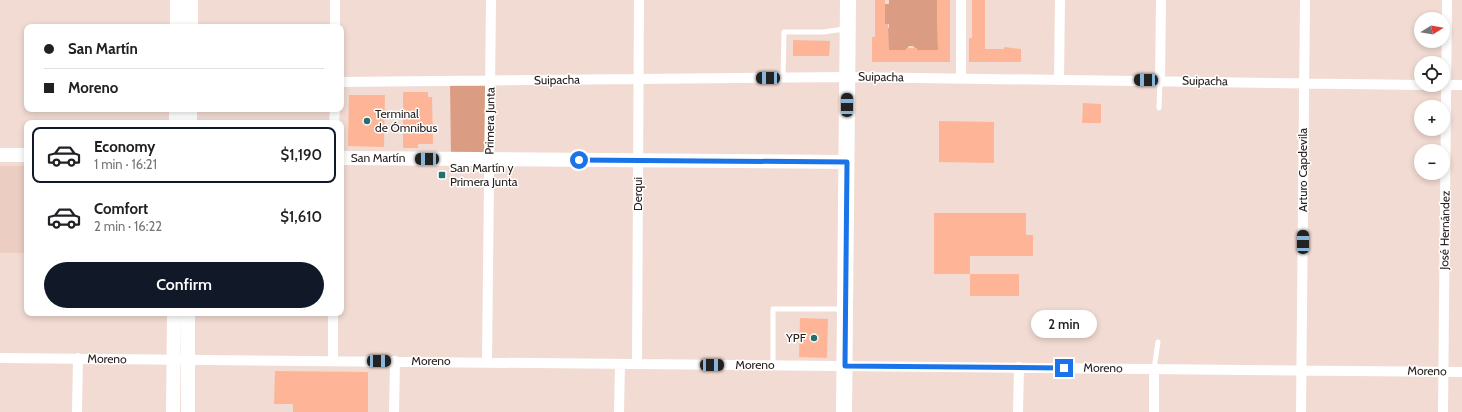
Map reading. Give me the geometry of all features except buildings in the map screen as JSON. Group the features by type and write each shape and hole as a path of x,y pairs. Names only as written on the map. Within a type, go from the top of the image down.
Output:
{"main road":[{"path":"177,0 177,24"},
{"path":"191,0 191,24"},
{"path":"844,412 848,0"},
{"path":"0,155 24,156"},
{"name":"San Martín","path":"344,158 847,162"},
{"path":"174,316 174,412"},
{"path":"188,316 188,412"}],"street":[{"path":"335,0 335,24"},
{"name":"Primera Junta","path":"487,361 491,0"},
{"name":"Derqui","path":"637,364 639,0"},
{"path":"961,0 961,78"},
{"path":"1059,79 1060,0"},
{"path":"1160,81 1161,0"},
{"name":"Arturo Capdevila","path":"1301,412 1305,0"},
{"name":"José Hernández","path":"1446,56 1447,0"},
{"name":"Suipacha","path":"344,82 847,77 1414,85"},
{"path":"1450,85 1462,85"},
{"name":"José Hernández","path":"1443,412 1445,92"},
{"path":"332,361 333,316"},
{"name":"Moreno","path":"0,358 487,361 620,364 1462,372"},
{"path":"77,412 78,358"},
{"path":"394,412 395,361"},
{"path":"619,412 620,364"},
{"path":"1018,412 1019,368"},
{"path":"1154,369 1154,412"}],"lane":[{"path":"783,78 784,32 823,32 848,28"},
{"path":"1159,108 1160,81"},
{"path":"773,365 773,309 845,309"},
{"path":"1154,369 1158,342"}],"shaded area":[{"path":"889,0 937,0 938,50 917,50 913,46 909,46 906,50 886,50 886,28 889,28 889,24 885,24 885,4 889,4"},
{"path":"490,80 489,159 451,159 450,81"},
{"path":"0,166 24,166 24,253 0,253"}],"place":[{"name":"Terminal de Ómnibus","path":"367,121"},
{"name":"San Martín y Primera Junta","path":"442,175"},
{"name":"YPF","path":"814,338"}],"route":[{"path":"579,160 847,162 845,366 1064,368"}]}
